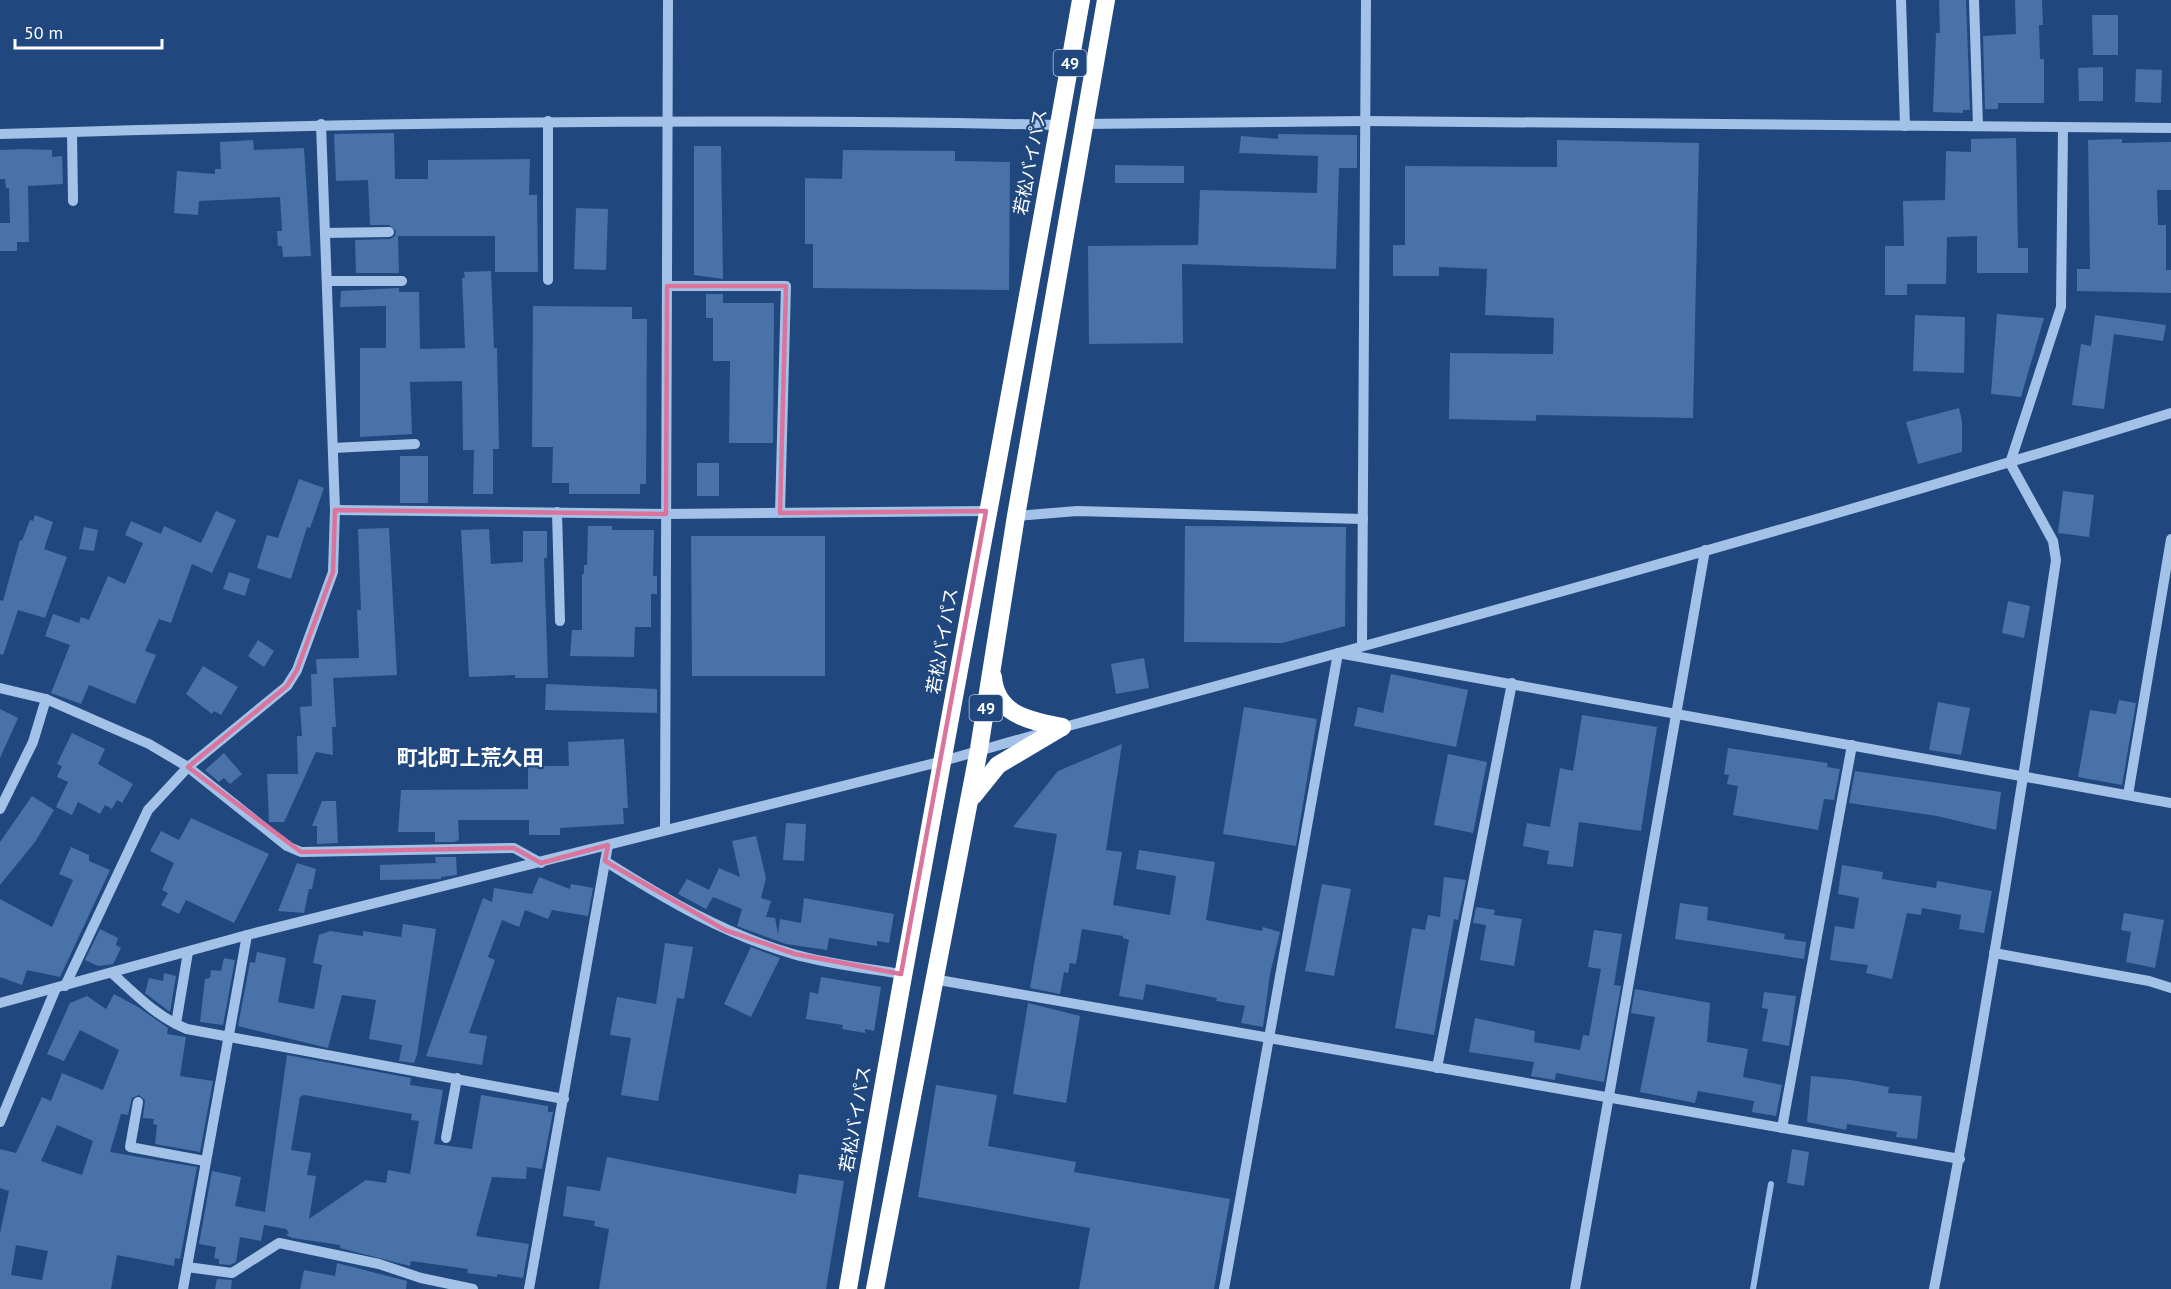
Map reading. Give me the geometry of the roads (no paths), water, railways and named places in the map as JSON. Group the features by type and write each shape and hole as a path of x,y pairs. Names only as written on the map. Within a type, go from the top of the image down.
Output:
{"highway":[{"name":"若松バイパス","path":"848,1289 901,974 943,761 986,511 1081,0"},
{"name":"49","path":"875,1289 979,749 1016,516 1106,0"},
{"path":"992,667 996,690 1011,712 1062,727"},
{"path":"968,806 978,787 998,765 1062,727"}],"street":[{"path":"665,829 668,0"},
{"path":"1362,646 1366,0"},
{"path":"1901,0 1905,126"},
{"path":"1974,0 1978,126"},
{"path":"0,134 321,124 668,120 1059,125"},
{"path":"548,122 548,280"},
{"path":"1083,124 1366,122 2171,128"},
{"path":"0,1122 61,987 148,810 188,767 287,686 297,670 333,572 335,510 321,124"},
{"path":"1934,1289 1960,1159 2024,776 2056,560 2053,541 2010,463 2061,307 2063,127"},
{"path":"72,132 73,201"},
{"path":"325,233 389,232"},
{"path":"327,282 402,282"},
{"path":"667,286 786,286 780,513"},
{"path":"0,1002 247,935 943,761 979,749 1338,653 2010,463 2170,410"},
{"path":"333,448 415,444"},
{"path":"335,510 666,514 986,511"},
{"path":"1016,516 1077,511 1363,519"},
{"path":"557,512 560,621"},
{"path":"2128,795 2171,539"},
{"path":"1575,1289 1607,1095 1705,550"},
{"path":"1338,653 1512,683 1675,716 2171,803"},
{"path":"1224,1289 1338,653"},
{"path":"1437,1068 1512,683"},
{"path":"0,688 46,699 130,735 188,767 287,846 300,852 514,848 541,863"},
{"path":"0,809 33,742 46,699"},
{"path":"1782,1128 1852,746"},
{"path":"529,1289 608,845"},
{"path":"605,861 669,901 725,930 795,954 901,974"},
{"path":"183,1289 247,935"},
{"path":"176,1024 188,952"},
{"path":"1994,953 2171,987"},
{"path":"112,973 152,1010 176,1024 564,1099"},
{"path":"933,979 1268,1036 1437,1068 1607,1095 1960,1159"},
{"path":"446,1138 457,1078"},
{"path":"138,1102 130,1147 205,1161"},
{"path":"187,1267 232,1273 279,1243 379,1264 421,1278 473,1289"}],"waterway":[{"path":"1753,1289 1771,1184"}],"district":[{"name":"町北町上荒久田","path":"470,757"}]}
